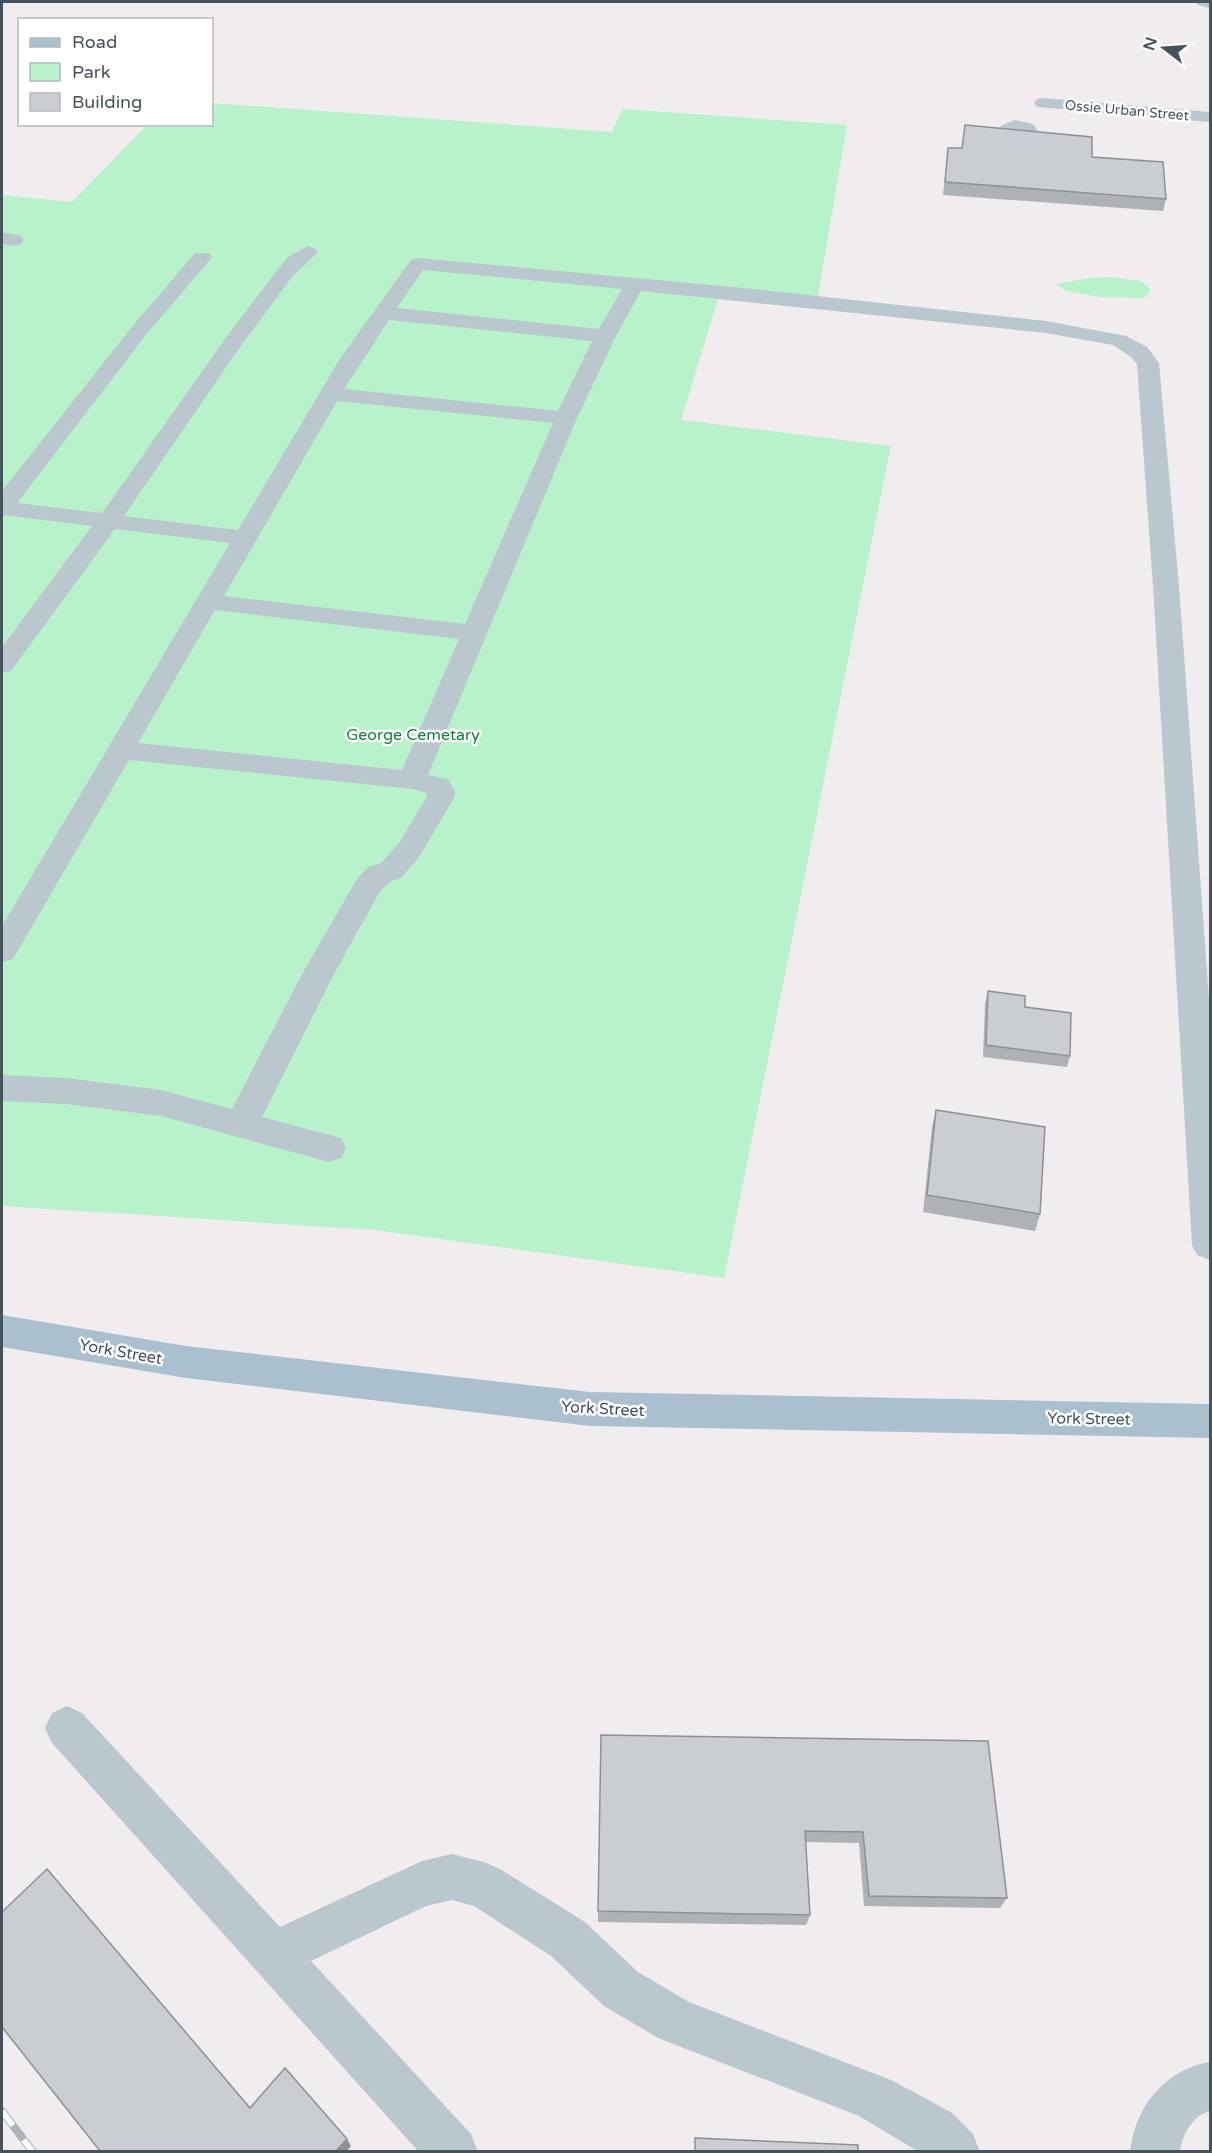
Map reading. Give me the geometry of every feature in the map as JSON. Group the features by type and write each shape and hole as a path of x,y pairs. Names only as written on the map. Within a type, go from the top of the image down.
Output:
{"main road":[{"name":"York Street","path":"2,1331 186,1362 520,1402 590,1408 1210,1420"}],"street":[{"path":"1204,2 1210,3"},
{"name":"Ossie Urban Street","path":"1029,131 1042,119 1048,103 1210,117"},
{"path":"2,665 109,520 232,343 296,260 308,252"},
{"path":"2,507 138,332 202,257"},
{"path":"2,951 352,357 418,264 1046,327 1119,340 1139,352 1148,363 1166,586 1210,1245"},
{"path":"412,780 566,418 605,336 635,284"},
{"path":"384,313 605,336"},
{"path":"331,393 566,418"},
{"path":"2,507 247,538"},
{"path":"208,602 475,633"},
{"path":"121,750 412,780 438,786 441,791 440,798 409,850 391,871 380,874 368,886 318,974 241,1124"},
{"path":"2,1088 66,1091 161,1103 329,1148"},
{"path":"67,1728 453,2151"},
{"path":"274,1954 422,1884 452,1877 484,1885 567,1939 621,1989 675,2021 874,2097 933,2130 955,2151"},
{"path":"1155,2151 1155,2139 1173,2106 1203,2087 1210,2087"}],"green space":[{"name":"George Cemetary","path":"213,103 612,132 622,109 847,125 816,309 718,299 681,420 891,446 724,1278 375,1230 2,1206 2,195 72,202 146,126 213,126"},
{"path":"1109,277 1141,281 1151,290 1144,298 1100,297 1066,291 1056,284 1090,278"}],"building":[{"path":"965,125 1092,137 1092,157 1163,162 1166,199 945,182 948,148 962,148"},
{"path":"988,991 1025,996 1025,1007 1071,1013 1070,1056 986,1045"},
{"path":"936,1110 1045,1127 1040,1214 927,1195"},
{"path":"601,1735 988,1741 1007,1898 869,1896 863,1832 805,1831 810,1915 598,1911"},
{"path":"47,1869 250,2108 285,2068 347,2139 336,2151 100,2151 2,2027 2,1912"},
{"path":"695,2138 858,2145 858,2151 695,2151"}],"railway":[{"path":"2,2111 33,2152"}]}
